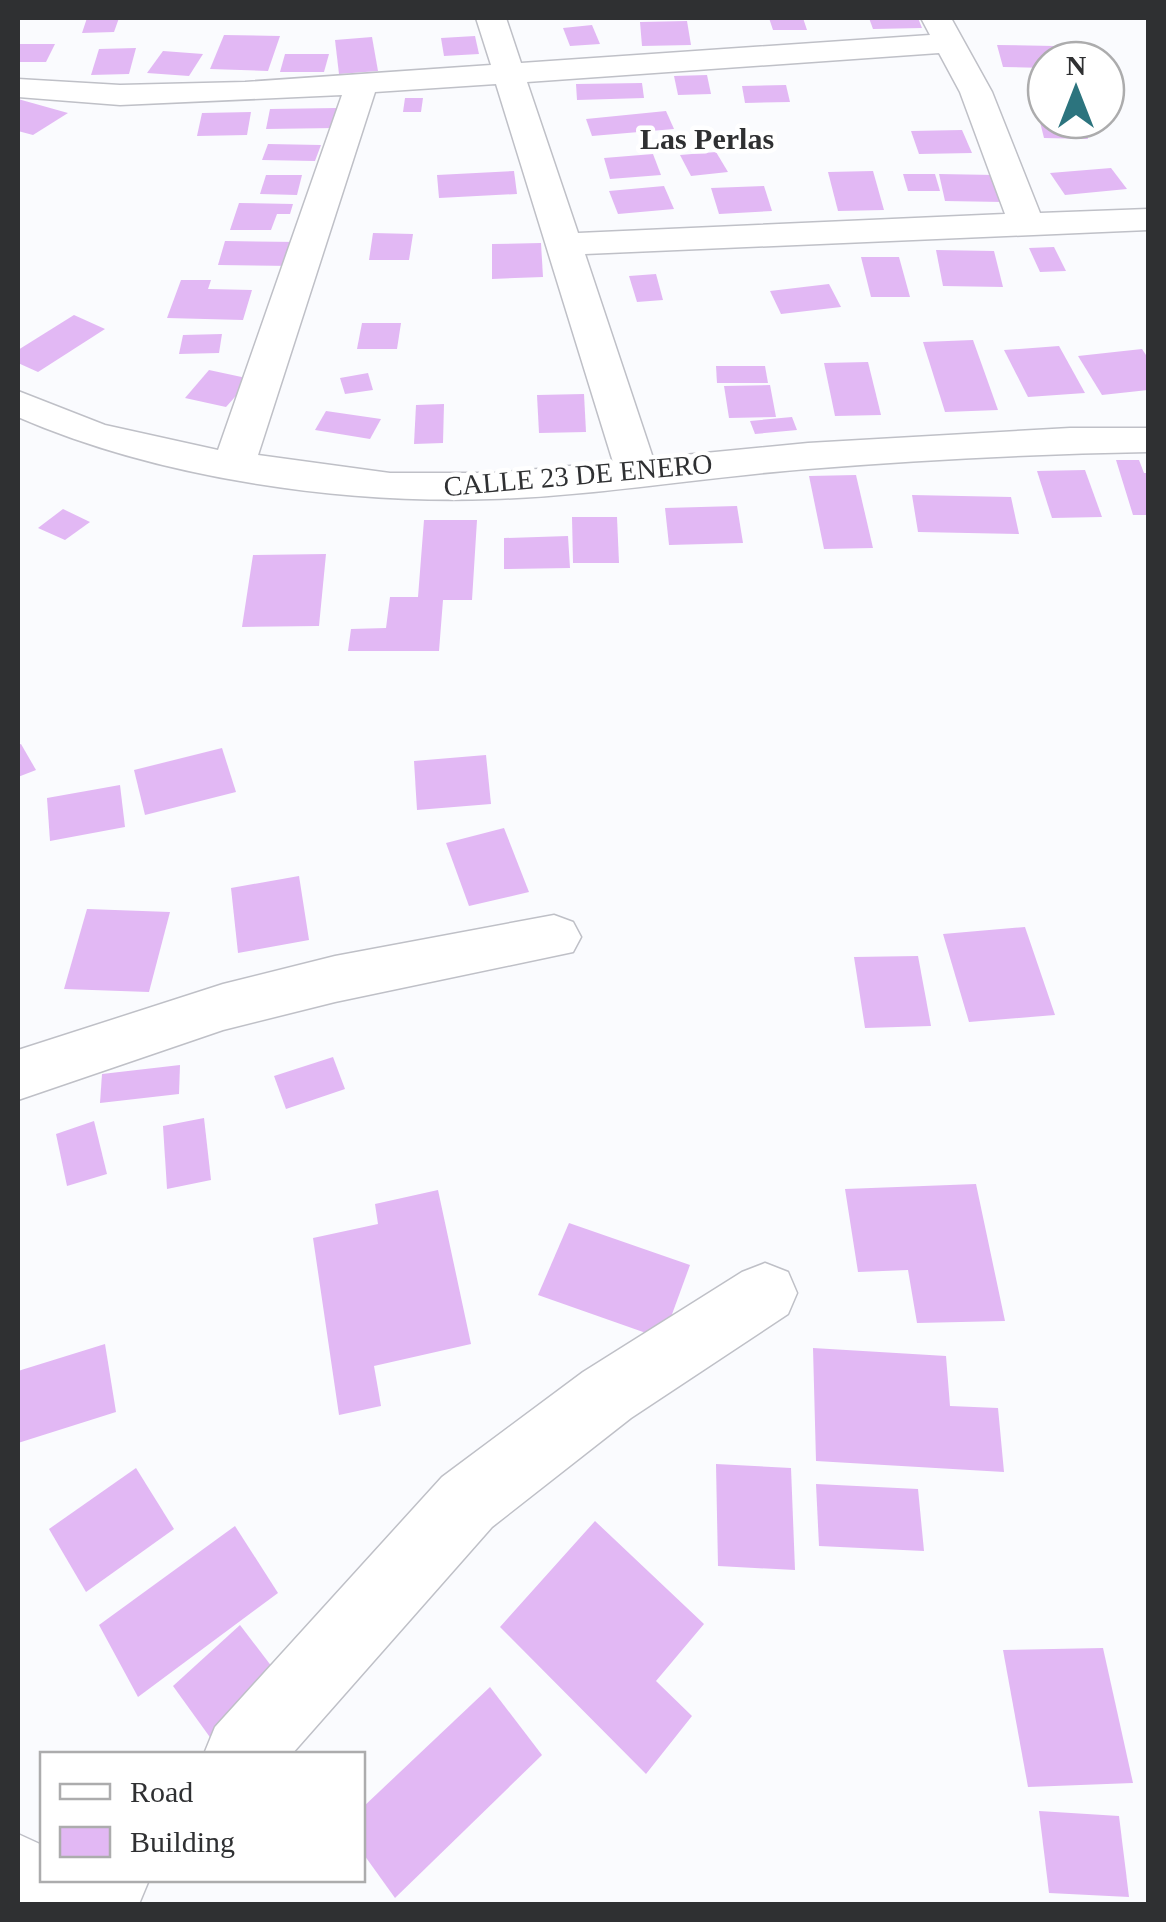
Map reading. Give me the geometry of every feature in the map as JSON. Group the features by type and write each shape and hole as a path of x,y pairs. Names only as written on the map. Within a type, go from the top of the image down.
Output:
{"street":[{"path":"491,18 638,472"},
{"path":"18,88 151,95 361,86 943,30 976,92 1026,223"},
{"path":"234,465 361,86"},
{"path":"562,244 1148,219"},
{"name":"CALLE 23 DE ENERO","path":"18,403 126,445 234,465 390,486 494,486 827,454 1148,440"},
{"path":"18,1075 223,1007 335,979 554,937"},
{"path":"244,1752 467,1502 608,1394 766,1293"},
{"path":"18,1874 32,1904"},
{"path":"82,1904 107,1882"}],"building":[{"path":"87,18 119,18 114,32 82,33"},
{"path":"769,18 803,18 807,30 773,30"},
{"path":"869,18 918,18 922,28 873,29"},
{"path":"687,21 691,45 642,46 640,22"},
{"path":"592,25 600,44 570,46 563,28"},
{"path":"224,35 280,36 268,71 210,69"},
{"path":"475,36 479,54 444,56 441,38"},
{"path":"372,37 378,71 339,74 335,40"},
{"path":"18,44 55,44 46,62 18,62"},
{"path":"997,45 1026,46 1026,68 1003,67"},
{"path":"136,48 129,74 91,75 99,49"},
{"path":"163,51 203,54 189,76 147,73"},
{"path":"285,54 329,54 324,72 280,72"},
{"path":"707,75 711,94 678,95 674,76"},
{"path":"642,83 644,98 577,100 576,84"},
{"path":"786,85 790,102 745,103 742,86"},
{"path":"405,98 423,98 421,112 403,112"},
{"path":"18,99 68,113 33,135 18,131"},
{"path":"337,108 335,128 266,129 270,109"},
{"path":"666,111 674,129 592,136 586,119"},
{"path":"251,112 247,135 197,136 202,113"},
{"path":"962,130 972,153 919,154 911,131"},
{"path":"268,144 321,145 315,161 262,160"},
{"path":"716,152 728,172 691,176 680,155"},
{"path":"653,154 661,175 610,179 604,158"},
{"path":"1111,168 1127,189 1065,195 1050,173"},
{"path":"514,171 517,194 439,198 437,175"},
{"path":"873,171 884,210 838,211 828,172"},
{"path":"903,174 935,174 940,191 908,191"},
{"path":"939,174 995,175 1003,202 945,201"},
{"path":"266,175 302,175 297,195 260,194"},
{"path":"664,186 674,209 618,214 609,191"},
{"path":"764,186 772,211 719,214 711,188"},
{"path":"239,203 293,204 290,214 277,214 271,230 230,230"},
{"path":"373,233 413,234 409,260 369,260"},
{"path":"225,241 299,242 293,266 218,265"},
{"path":"541,243 543,277 492,279 492,244"},
{"path":"1054,247 1066,271 1040,272 1029,248"},
{"path":"936,250 994,251 1003,287 943,286"},
{"path":"861,257 899,257 910,297 871,297"},
{"path":"656,274 663,300 637,302 629,276"},
{"path":"181,280 211,280 208,289 252,290 243,320 167,318"},
{"path":"829,284 841,307 781,314 770,291"},
{"path":"74,315 105,329 38,372 18,363 18,350"},
{"path":"362,323 401,323 397,349 357,349"},
{"path":"222,334 219,353 179,354 183,335"},
{"path":"973,340 998,410 945,412 923,342"},
{"path":"1059,346 1085,393 1028,397 1004,350"},
{"path":"1142,349 1148,358 1148,390 1102,395 1078,356"},
{"path":"868,362 881,415 835,416 824,363"},
{"path":"716,366 765,366 768,383 717,383"},
{"path":"209,370 251,379 226,407 185,398"},
{"path":"368,373 373,390 345,394 340,378"},
{"path":"770,385 776,417 729,418 724,386"},
{"path":"584,394 586,432 539,433 537,395"},
{"path":"444,404 443,443 414,444 416,405"},
{"path":"326,411 381,419 370,439 315,430"},
{"path":"792,417 797,430 755,434 750,421"},
{"path":"1116,460 1139,460 1144,473 1148,473 1148,515 1133,515"},
{"path":"1085,470 1102,517 1052,518 1037,471"},
{"path":"856,475 873,548 824,549 809,476"},
{"path":"912,495 1011,497 1019,534 918,532"},
{"path":"737,506 743,543 669,545 665,508"},
{"path":"63,509 90,522 65,540 38,528"},
{"path":"572,517 617,517 619,563 573,563"},
{"path":"424,520 477,520 472,600 443,600 439,651 348,651 351,629 386,628 390,597 418,597"},
{"path":"568,536 570,568 504,569 504,538"},
{"path":"326,554 319,626 242,627 253,555"},
{"path":"21,744 36,770 18,777 18,745"},
{"path":"222,748 236,792 145,815 134,770"},
{"path":"486,755 491,804 417,810 414,761"},
{"path":"120,785 125,827 50,841 47,798"},
{"path":"504,828 529,892 469,906 446,843"},
{"path":"299,876 309,940 238,953 231,888"},
{"path":"87,909 170,912 149,992 64,989"},
{"path":"1025,927 1055,1015 969,1022 943,934"},
{"path":"918,956 931,1026 865,1028 854,957"},
{"path":"333,1057 345,1089 286,1109 274,1076"},
{"path":"180,1065 179,1094 100,1103 102,1074"},
{"path":"204,1118 211,1180 167,1189 163,1126"},
{"path":"94,1121 107,1174 67,1186 56,1134"},
{"path":"976,1184 1005,1321 917,1323 908,1270 858,1272 845,1189"},
{"path":"438,1190 471,1344 374,1366 381,1406 339,1415 313,1238 378,1224 375,1204"},
{"path":"569,1223 690,1265 663,1339 538,1295"},
{"path":"105,1344 116,1412 18,1443 18,1371"},
{"path":"813,1348 946,1356 950,1406 998,1408 1004,1472 816,1461"},
{"path":"716,1464 791,1468 795,1570 718,1566"},
{"path":"136,1468 174,1529 86,1592 49,1529"},
{"path":"816,1484 918,1489 924,1551 819,1546"},
{"path":"595,1521 704,1624 656,1681 692,1716 646,1774 500,1627"},
{"path":"235,1526 278,1593 138,1697 99,1625"},
{"path":"240,1625 285,1684 217,1747 173,1686"},
{"path":"1103,1648 1133,1783 1028,1787 1003,1650"},
{"path":"490,1687 542,1755 395,1898 365,1856 365,1805"},
{"path":"1039,1811 1119,1816 1129,1897 1049,1893"}],"district":[{"name":"Las Perlas","path":"707,138"}]}
